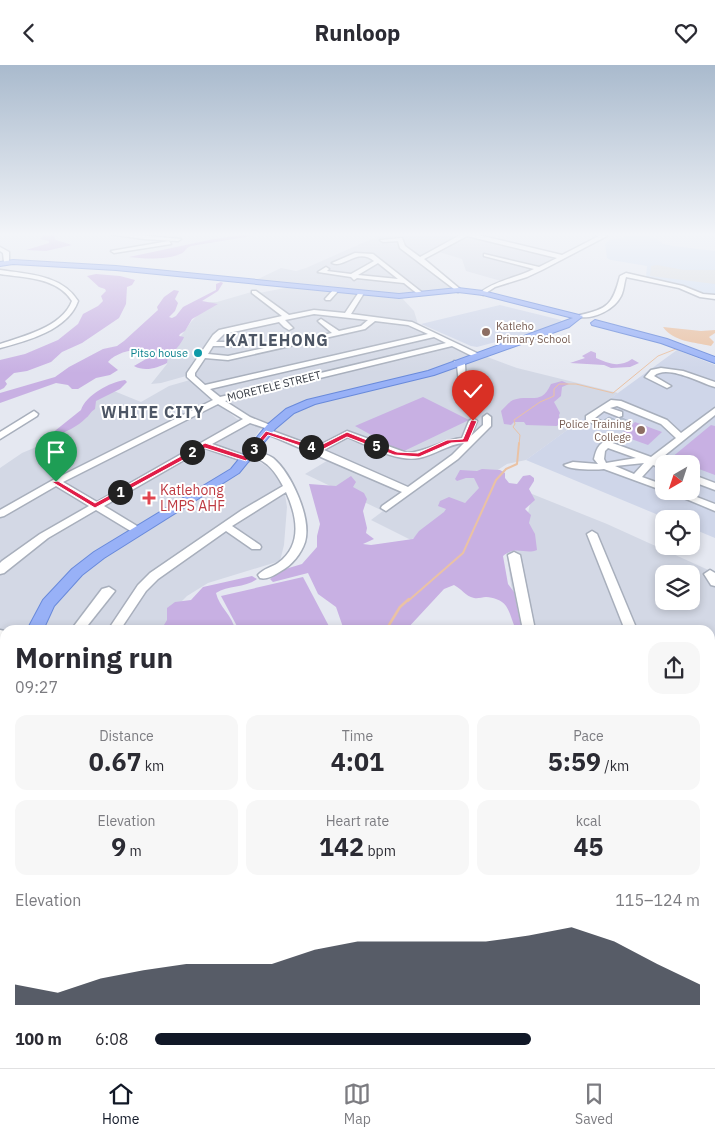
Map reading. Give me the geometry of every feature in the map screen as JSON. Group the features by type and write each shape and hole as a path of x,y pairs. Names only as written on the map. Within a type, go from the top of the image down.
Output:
{"main road":[{"path":"234,280 405,296 458,290 483,293 576,320 664,341 715,360"},
{"path":"38,625 48,604 58,591 98,555 235,471 269,430 290,411 301,405 431,373 576,320 595,318 619,329"}],"street":[{"path":"0,346 36,333 60,321 72,309 74,301 68,291 60,285 45,280"},
{"path":"384,280 407,282"},
{"path":"404,280 421,294"},
{"path":"445,280 458,290"},
{"path":"483,293 493,286 514,280"},
{"path":"595,318 617,298 621,280"},
{"path":"648,280 681,287 702,296 715,297"},
{"path":"328,299 336,290"},
{"path":"254,292 283,318 286,327 289,328"},
{"path":"347,315 361,293"},
{"path":"409,491 269,430 231,411 191,377 191,373 222,332 314,312 406,321 477,355"},
{"path":"204,356 228,358 338,334 363,328 374,318"},
{"path":"321,321 338,334"},
{"path":"204,388 435,335"},
{"path":"212,344 226,345 235,343"},
{"name":"MORETELE STREET","path":"0,514 56,482 219,400 452,344"},
{"path":"458,363 461,364 463,383"},
{"path":"667,386 649,377 650,374 665,368 715,385"},
{"path":"602,425 589,418 611,403 622,404 664,422 681,437"},
{"path":"603,408 619,414"},
{"path":"636,478 652,461 715,411"},
{"path":"0,436 34,414"},
{"path":"386,508 438,469 488,425 487,417"},
{"path":"0,570 44,537 95,506 248,420"},
{"path":"467,442 473,421"},
{"path":"318,450 347,434 396,453 419,455 449,442 467,442"},
{"path":"655,462 607,444 601,450 600,459 603,465 655,485"},
{"path":"205,445 248,456 266,458 274,464 296,503 300,524 300,540 283,567 264,575"},
{"path":"419,455 438,469"},
{"path":"569,465 577,464 598,467 626,461 652,461"},
{"path":"700,481 715,487"},
{"path":"56,482 138,531"},
{"path":"117,625 142,588 154,576 224,526 268,497 288,487"},
{"path":"695,500 715,508"},
{"path":"224,526 256,547"},
{"path":"592,534 629,625"},
{"path":"514,555 528,625"},
{"path":"81,625 106,592 109,591"}],"shaded area":[{"path":"91,280 135,280 132,285 127,287 126,304 119,318 82,343 62,352 51,362 27,371 14,373 5,381 7,384 0,390 0,360 25,354 58,340 78,324 83,314 103,301 101,296 106,291"},
{"path":"256,280 450,280 459,287 398,295"},
{"path":"644,280 715,280 715,298 701,297 684,289"},
{"path":"681,280 715,280 715,284"},
{"path":"223,283 218,291 202,301 218,304 192,319 185,331 180,334 179,336 184,337 168,357 167,363 151,369 138,368 134,366 146,359 149,354 148,350 126,351 108,362 118,370 110,375 96,378 78,389 72,389 68,385 56,383 0,403 0,393 55,377 69,367 103,349 117,346 158,310 157,307 164,297 174,290 179,291 175,299 178,303 175,311 169,317 172,318 183,307 216,290 216,284"},
{"path":"290,287 402,298 414,311 418,324 482,355 517,368 618,393 526,460 507,464 493,473 483,487 463,505 455,505 411,540 371,520 383,511 305,474 330,459 293,443 268,437 277,426 238,411 195,375 151,384 167,364 167,360 174,353 176,343 191,322 210,302 217,302 255,291 259,293"},
{"name":"Katleho Primary School","path":"500,305 561,320 564,324 477,347 421,324"},
{"path":"663,327 701,331 715,330 715,333 709,337 714,342 711,346 685,341 673,336"},
{"name":"Police Training College","path":"677,350 715,365 715,538 700,532 700,510 655,510 655,514 526,460"},
{"path":"591,351 596,353 596,358 608,363 622,364 632,359 639,363 630,367 611,368 604,365 570,363 585,358 582,356"},
{"path":"125,380 127,382 120,389 96,401 95,409 79,424 62,433 53,436 51,434 81,410 93,394 112,383"},
{"path":"190,380 237,419 261,428 243,455 258,461 275,472 284,488 287,507 284,545 280,561 208,583 187,596 176,607 165,625 0,625 0,468 22,453 41,445 109,389 141,402 169,386"},
{"path":"562,381 569,384 562,387 561,396 554,402 560,413 560,422 557,426 526,425 524,422 514,422 511,425 504,424 501,411 511,401 519,398 539,397 547,391 551,384"},
{"path":"423,397 469,420 402,452 355,426"},
{"path":"635,422 662,432 648,445 620,435"},
{"path":"711,425 715,426 715,475 700,469 700,455 675,455"},
{"path":"482,469 500,470 505,473 505,478 509,483 517,484 523,476 530,475 534,478 529,489 535,500 525,509 531,515 529,523 535,534 537,550 512,551 503,556 508,584 514,592 521,625 514,625 507,607 500,600 486,597 471,597 454,585 444,589 411,625 342,625 336,607 318,594 308,573 273,582 270,579 282,570 302,564 317,547 320,524 309,484 336,486 351,476 356,482 353,487 364,493 367,499 363,511 367,528 366,533 374,539 363,544 371,545 413,539 419,531 444,512 446,509 438,506 440,501 449,497 465,503 479,488 474,478 457,481 455,479 460,470 477,471"},
{"path":"532,494 655,546 655,555 675,555 697,565 655,565 655,610 700,610 700,566 715,573 715,625 523,625 511,585 506,548 526,523"},
{"path":"252,576 257,579 248,584 221,590 216,593 234,625 164,625 167,620 167,608 175,602 191,600 203,587"},
{"path":"303,577 328,625 236,625 221,596"}],"building":[{"path":"609,417 616,420 622,418 629,421 621,427 604,420"}],"waterway":[{"path":"519,445 520,435 513,427 515,424 514,420 540,402 554,396 554,389 559,384 576,384 613,393 658,356 676,349"},
{"path":"408,601 463,553 496,480 506,469 517,464 519,443"},
{"path":"389,625 400,607 409,599"}],"place":[{"name":"Katleho Primary School","path":"486,332"},
{"name":"Pitso house","path":"198,353"},
{"name":"Police Training College","path":"641,430"},
{"name":"Katlehong LMPS AHF","path":"149,498"}],"district":[{"name":"KATLEHONG","path":"277,340"},
{"name":"WHITE CITY","path":"153,412"}],"route":[{"path":"56,482 95,506 205,445 246,459 266,433 318,450 347,434 396,453 407,456 419,455 449,442 466,440 473,421"}]}
